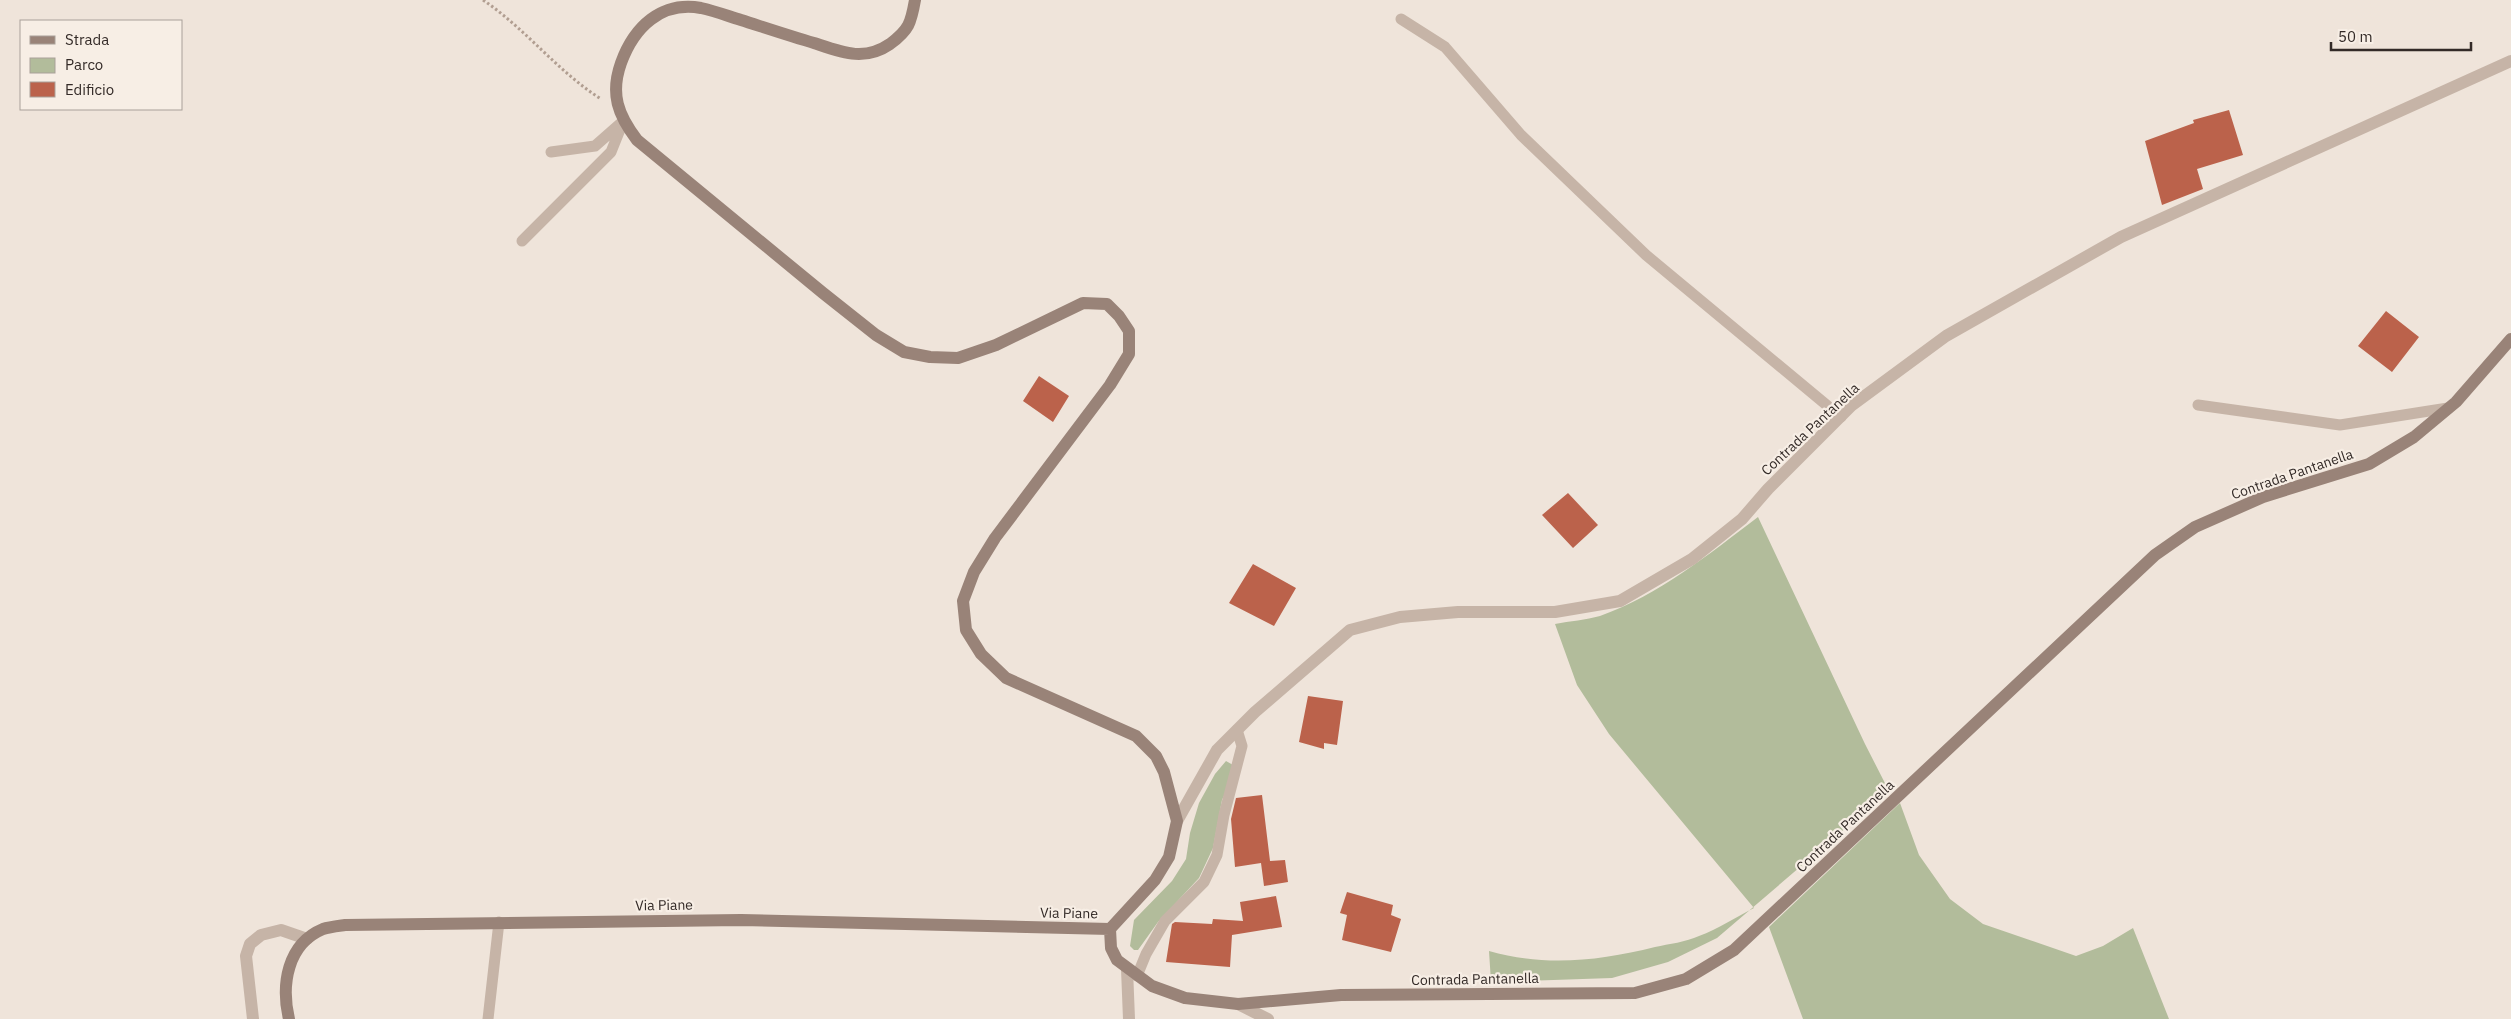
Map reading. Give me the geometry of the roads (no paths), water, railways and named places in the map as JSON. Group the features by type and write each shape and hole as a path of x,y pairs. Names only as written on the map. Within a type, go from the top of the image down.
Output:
{"street":[{"path":"915,0 912,20 904,33 881,50 851,55 700,8 670,9 643,24 627,48 618,73 616,100 624,122 637,140 823,293 876,335 904,352 930,358 958,358 996,345 1083,303 1107,304 1119,316 1129,331 1129,354 1110,384 995,538 974,572 963,601 966,630 981,654 1006,678 1136,736 1148,746 1164,772 1177,821 1169,857 1155,880 1110,929"},
{"name":"Contrada Pantanella","path":"1177,821 1216,750 1350,630 1400,617 1458,612 1555,612 1620,601 1692,559 1742,520 1768,489 1851,406 1946,336 2121,236 2511,61"},
{"name":"Contrada Pantanella","path":"1110,929 1111,948 1117,960 1152,986 1185,998 1238,1004 1341,995 1635,993 1686,979 1734,950 2155,555 2194,527 2263,497 2369,464 2414,437 2448,408 2511,340"},
{"name":"Via Piane","path":"289,1019 286,992 288,968 293,954 307,939 323,929 346,925 740,920 1110,929"},
{"path":"253,1019 246,956 250,944 261,935 281,930 307,939"},
{"path":"1129,1019 1132,972"},
{"path":"1238,1004 1268,1019"}],"lane":[{"path":"1401,19 1445,47 1521,135 1646,255 1840,417"},
{"path":"551,152 595,146 624,122"},
{"path":"522,241 611,152 624,122"},
{"path":"2198,405 2340,425 2448,408"},
{"path":"1132,972 1146,954 1165,921 1204,882 1217,856 1224,815 1242,746 1237,730"},
{"path":"488,1019 499,922"}]}
